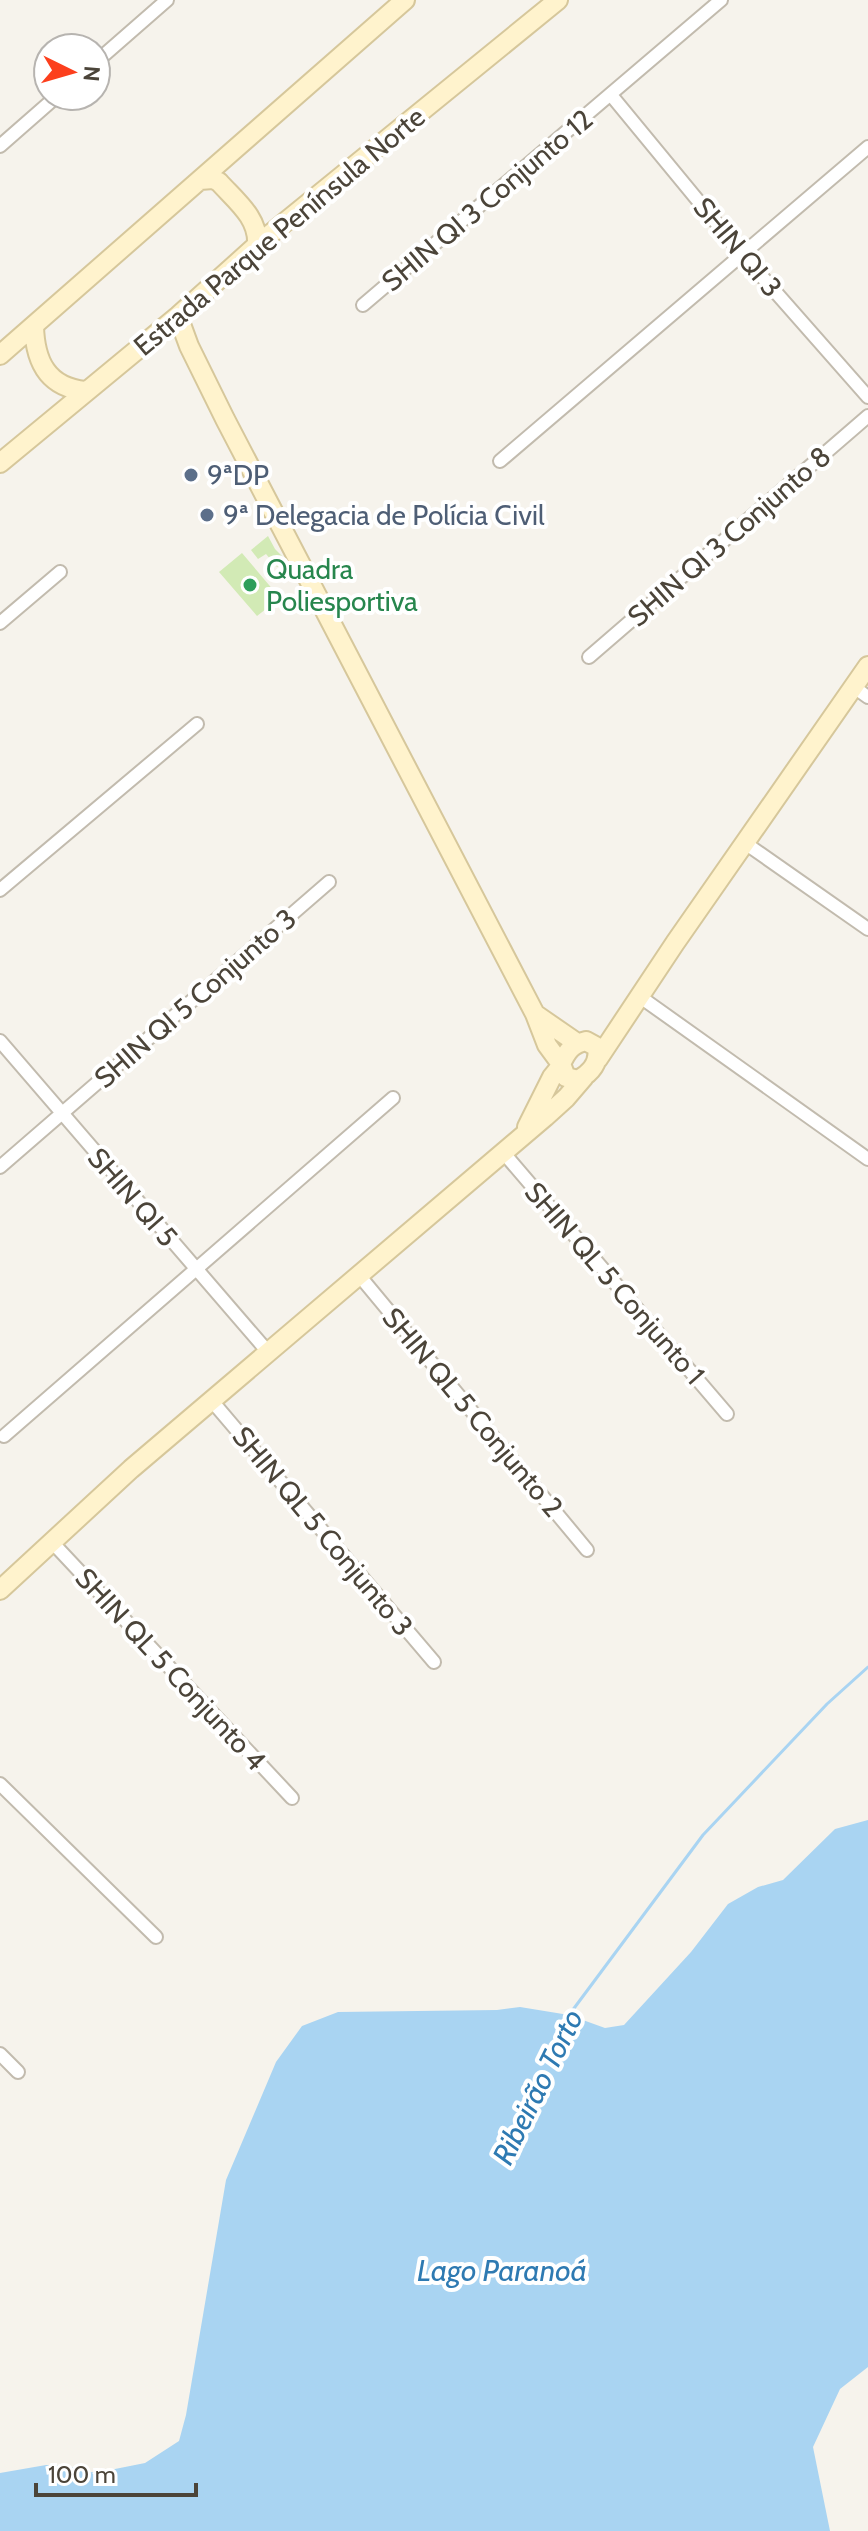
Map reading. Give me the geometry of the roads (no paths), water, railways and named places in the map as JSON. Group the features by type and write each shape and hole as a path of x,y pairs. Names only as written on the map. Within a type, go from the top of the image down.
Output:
{"street":[{"path":"112,48 167,0"},
{"path":"0,355 405,0"},
{"name":"Estrada Parque Península Norte","path":"0,463 172,321 257,245 558,0"},
{"name":"SHIN QI 3 Conjunto 12","path":"363,305 721,0"},
{"name":"SHIN QI 3","path":"611,95 742,254 868,397"},
{"path":"0,146 39,112"},
{"path":"500,461 868,147"},
{"path":"200,180 219,182 254,221 257,245"},
{"path":"172,321 189,346 535,1014 553,1056 566,1077 571,1080 584,1077"},
{"path":"34,326 37,355 47,371 67,388 85,391"},
{"name":"SHIN QI 3 Conjunto 8","path":"589,657 868,416"},
{"path":"0,623 60,572"},
{"path":"524,1133 570,1048 589,1048 634,1003 745,843 861,692 868,666"},
{"path":"0,890 197,724"},
{"path":"745,843 868,929"},
{"name":"SHIN QI 5 Conjunto 3","path":"0,1167 329,882"},
{"path":"634,1003 868,1159"},
{"path":"0,1590 51,1541 268,1352 566,1098 594,1066 589,1048 535,1014"},
{"name":"SHIN QI 5","path":"0,1041 268,1352"},
{"path":"4,1436 393,1098"},
{"name":"SHIN QL 5 Conjunto 1","path":"502,1151 727,1414"},
{"name":"SHIN QL 5 Conjunto 2","path":"358,1274 587,1550"},
{"name":"SHIN QL 5 Conjunto 3","path":"212,1401 434,1662"},
{"name":"SHIN QL 5 Conjunto 4","path":"51,1541 292,1798"},
{"path":"0,1784 156,1937"},
{"path":"0,2054 18,2072"}],"water":[{"name":"Lago Paranoá","path":"868,1820 868,2367 840,2389 813,2447 830,2531 0,2531 0,2473 46,2465 68,2466 95,2473 145,2463 179,2441 226,2180 276,2062 302,2026 338,2012 520,2007 569,2015 605,2028 624,2025 691,1952 728,1904 758,1887 783,1880 835,1829"}],"waterway":[{"name":"Ribeirão Torto","path":"569,2015 703,1835 827,1704 868,1667"}],"place":[{"name":"9ªDP","path":"191,475"},
{"name":"9ª Delegacia de Polícia Civil","path":"207,515"},
{"name":"Quadra Poliesportiva","path":"250,585"}]}
